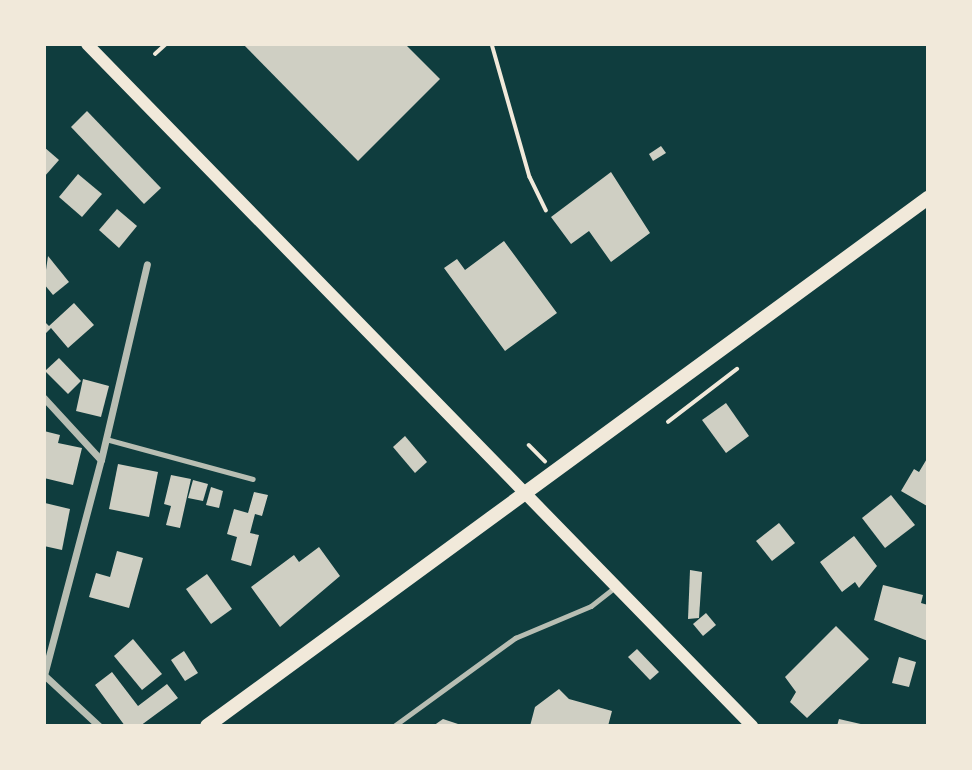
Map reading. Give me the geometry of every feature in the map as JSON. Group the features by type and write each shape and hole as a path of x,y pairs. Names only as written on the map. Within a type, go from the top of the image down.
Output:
{"main road":[{"path":"87,44 752,726"},
{"path":"207,726 522,492 928,198"}],"street":[{"path":"99,726 44,675 102,460 147,264"},
{"path":"44,398 102,460"}],"lane":[{"path":"106,439 253,479"},
{"path":"394,726 514,638 591,606 616,586"}],"path":[{"path":"156,54 166,44"},
{"path":"492,44 530,177 546,210"},
{"path":"668,422 737,369"},
{"path":"530,445 554,470"}],"building":[{"path":"243,44 405,44 440,79 358,161"},
{"path":"87,111 161,188 144,204 71,127"},
{"path":"661,146 666,153 653,161 649,154"},
{"path":"44,147 59,160 44,177"},
{"path":"611,172 650,233 611,262 589,231 571,244 551,217"},
{"path":"78,174 102,194 82,217 59,197"},
{"path":"117,209 137,226 119,248 99,230"},
{"path":"504,241 557,313 505,351 444,268 457,259 465,270"},
{"path":"48,256 69,282 53,295 44,284"},
{"path":"74,303 94,325 68,348 51,328 44,335 44,321 49,326"},
{"path":"59,358 81,381 68,394 45,371"},
{"path":"83,379 109,386 101,417 76,411"},
{"path":"726,403 749,436 726,453 702,420"},
{"path":"44,431 60,435 58,443 82,448 73,485 44,478"},
{"path":"405,436 427,462 415,473 393,447"},
{"path":"928,457 927,506 901,491 914,469 919,472"},
{"path":"118,464 158,472 149,517 109,509"},
{"path":"171,475 191,479 180,528 166,525 171,506 164,504"},
{"path":"193,480 208,484 203,501 188,498"},
{"path":"211,487 223,491 219,508 206,505"},
{"path":"254,492 268,495 262,516 255,514 250,533 259,535 251,566 231,560 237,537 227,534 234,509 248,513"},
{"path":"891,495 915,525 885,548 862,518"},
{"path":"45,503 70,509 62,550 44,546"},
{"path":"779,523 795,543 772,561 756,541"},
{"path":"854,536 877,566 859,588 855,582 842,592 820,562"},
{"path":"319,547 340,576 280,627 251,587 294,555 299,562"},
{"path":"117,551 143,558 129,608 89,597 96,573 110,577"},
{"path":"690,570 702,572 699,618 688,619"},
{"path":"207,574 232,609 211,624 186,589"},
{"path":"883,585 923,595 921,603 928,605 928,641 874,620"},
{"path":"706,613 716,625 703,636 693,624"},
{"path":"836,626 869,659 807,718 790,702 796,692 785,677"},
{"path":"133,639 162,674 142,690 114,656"},
{"path":"637,649 659,672 650,680 628,657"},
{"path":"184,651 198,673 185,681 171,660"},
{"path":"899,657 916,662 909,687 892,683"},
{"path":"112,672 138,706 167,684 178,698 140,726 125,726 95,685"},
{"path":"559,689 569,699 612,711 608,726 530,726 535,707"},
{"path":"443,719 464,726 433,726"},
{"path":"839,719 865,725 865,726 837,726"}]}
